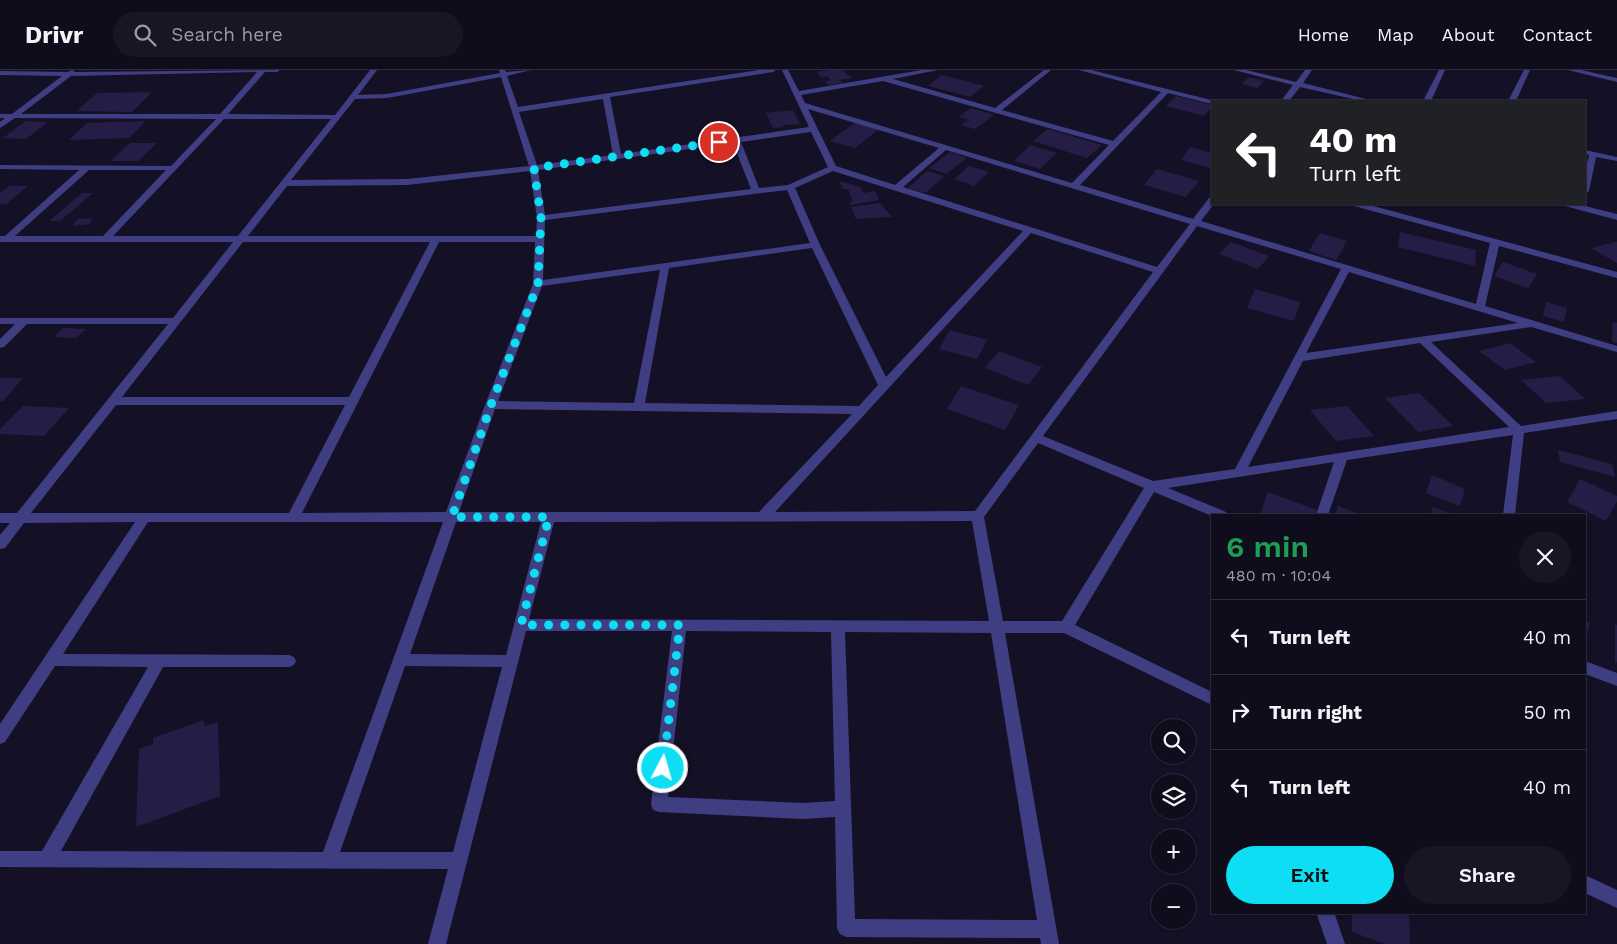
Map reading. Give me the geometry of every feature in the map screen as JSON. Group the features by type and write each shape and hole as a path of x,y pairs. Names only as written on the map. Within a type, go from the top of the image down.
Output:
{"street":[{"path":"105,239 223,116 263,70"},
{"path":"0,73 277,70"},
{"path":"0,544 374,70"},
{"path":"353,97 386,96 503,72 528,70"},
{"path":"515,110 773,70"},
{"path":"785,70 832,168"},
{"path":"797,93 935,70"},
{"path":"998,110 1048,70"},
{"path":"1082,70 1211,102"},
{"path":"1108,76 1115,70"},
{"path":"1237,70 1366,100"},
{"path":"1287,100 1309,70"},
{"path":"1427,100 1442,70"},
{"path":"1512,100 1527,70"},
{"path":"1571,70 1617,80"},
{"path":"0,126 72,72"},
{"path":"329,860 491,405 538,284 541,218 534,168 503,72"},
{"path":"886,79 1115,144"},
{"path":"1074,186 1166,91"},
{"path":"606,96 617,156"},
{"path":"803,105 1617,349"},
{"path":"0,116 337,116"},
{"path":"285,183 407,182 534,168 814,129"},
{"path":"736,139 756,191"},
{"path":"897,188 944,148"},
{"path":"1586,182 1589,153 1617,159"},
{"path":"0,167 172,168"},
{"path":"3,239 86,168"},
{"path":"541,218 790,187 832,168 1159,271"},
{"path":"790,187 815,245 884,386"},
{"path":"838,626 846,928 1049,937 978,516 1211,201"},
{"path":"1582,205 1617,216"},
{"path":"1376,206 1617,275"},
{"path":"763,516 1029,230"},
{"path":"3,239 540,240"},
{"path":"293,517 436,239"},
{"path":"1480,308 1495,241"},
{"path":"538,284 815,245"},
{"path":"639,407 665,266"},
{"path":"1239,472 1346,268"},
{"path":"0,321 176,321"},
{"path":"0,345 24,321"},
{"path":"1298,358 1534,324"},
{"path":"1423,340 1520,430"},
{"path":"113,401 352,401"},
{"path":"491,405 861,410"},
{"path":"1066,627 1151,486 1617,415"},
{"path":"1508,514 1520,430"},
{"path":"1036,438 1220,514"},
{"path":"1322,514 1342,456"},
{"path":"0,518 978,516"},
{"path":"0,737 145,517"},
{"path":"437,944 549,517"},
{"path":"521,625 1066,627 1211,699"},
{"path":"680,625 659,804 803,811 843,808"},
{"path":"51,660 289,662"},
{"path":"400,660 511,661"},
{"path":"47,859 159,661"},
{"path":"1586,666 1617,680"},
{"path":"0,859 459,861"},
{"path":"1586,884 1617,899"},
{"path":"1326,914 1336,944"}],"building":[{"path":"842,70 852,78 840,80 843,83 829,85 825,81 831,80 827,76 821,77 817,72"},
{"path":"941,75 984,86 970,97 928,86"},
{"path":"1249,77 1264,81 1257,88 1242,84"},
{"path":"152,92 132,112 77,111 97,93"},
{"path":"1176,96 1211,105 1211,108 1204,116 1166,106"},
{"path":"971,108 994,115 975,129 961,125 969,120 958,117"},
{"path":"793,110 800,124 783,125 784,127 773,128 766,113"},
{"path":"26,121 48,122 26,139 3,138"},
{"path":"146,121 129,138 69,140 87,123"},
{"path":"856,122 879,129 855,148 830,141"},
{"path":"1048,129 1102,145 1087,158 1033,141"},
{"path":"130,143 157,143 138,161 110,161"},
{"path":"1030,145 1057,153 1040,169 1014,161"},
{"path":"1190,147 1211,153 1210,168 1181,160"},
{"path":"950,152 967,158 946,174 929,168"},
{"path":"969,166 989,172 974,186 954,179"},
{"path":"1157,169 1199,181 1186,197 1144,185"},
{"path":"927,171 944,176 926,193 908,188"},
{"path":"839,181 860,187 864,193 875,191 879,200 851,205 848,203 853,202 848,189 843,189"},
{"path":"9,186 28,186 6,204 0,204 0,193"},
{"path":"82,193 93,193 60,221 49,221"},
{"path":"880,203 892,217 856,219 851,207"},
{"path":"93,218 89,224 73,226 77,219"},
{"path":"1400,232 1476,250 1475,266 1398,247"},
{"path":"1320,233 1347,241 1336,260 1309,251"},
{"path":"1231,242 1269,256 1258,269 1219,254"},
{"path":"1616,242 1617,263 1591,248"},
{"path":"1503,262 1537,274 1528,288 1494,276"},
{"path":"1255,289 1300,302 1294,321 1247,308"},
{"path":"1546,302 1567,308 1564,322 1543,316"},
{"path":"1613,322 1617,323 1617,343 1612,342"},
{"path":"63,328 86,329 76,338 54,337"},
{"path":"950,330 987,340 977,359 939,349"},
{"path":"1510,343 1536,362 1505,370 1479,351"},
{"path":"999,351 1042,367 1028,385 985,368"},
{"path":"1560,376 1585,399 1546,403 1521,380"},
{"path":"0,378 23,378 3,401 0,401"},
{"path":"961,386 1019,405 1005,430 947,409"},
{"path":"1419,393 1453,426 1418,432 1385,398"},
{"path":"23,406 69,408 44,436 0,434 0,429"},
{"path":"1347,406 1374,436 1336,441 1310,410"},
{"path":"1558,450 1612,464 1615,477 1560,462"},
{"path":"1432,475 1465,489 1460,506 1426,493"},
{"path":"1580,479 1617,496 1617,501 1606,521 1567,502"},
{"path":"1268,492 1317,510 1316,514 1260,514"},
{"path":"1338,506 1358,514 1335,514"},
{"path":"1432,507 1452,514 1431,514"},
{"path":"1586,620 1590,622 1586,642"},
{"path":"1615,624 1617,625 1617,662 1615,662"},
{"path":"204,720 204,726 218,722 220,796 136,827 139,749 153,744 153,738"},
{"path":"1352,914 1409,914 1410,944 1385,944 1352,932"}],"route":[{"path":"663,768 680,625 521,625 549,517 452,517 491,405 538,284 541,218 534,168 719,142"}]}
